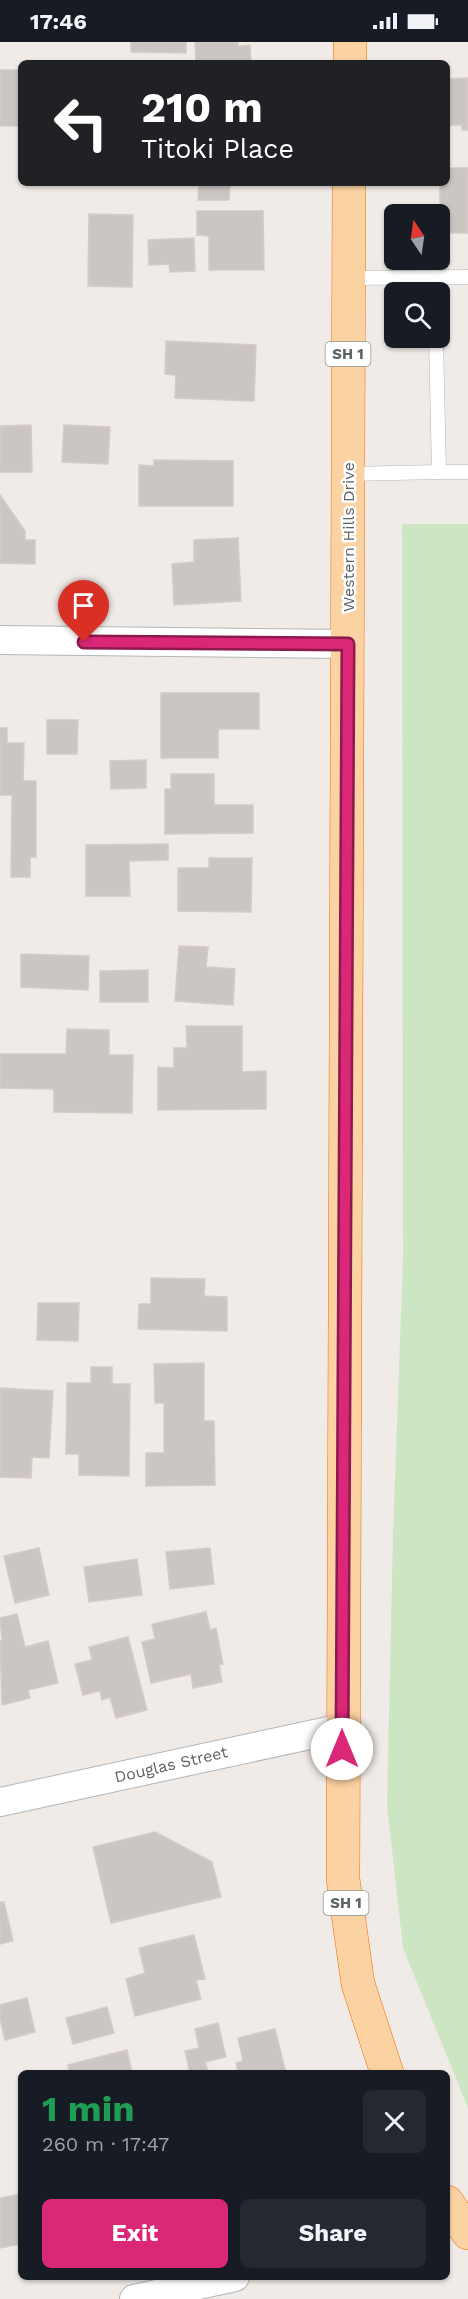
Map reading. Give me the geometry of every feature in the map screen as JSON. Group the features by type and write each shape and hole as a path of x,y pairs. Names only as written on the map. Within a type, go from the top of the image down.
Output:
{"highway":[{"path":"350,42 350,60"},
{"name":"Western Hills Drive","path":"349,186 343,1879 358,1984 386,2070"}],"street":[{"path":"0,640 348,644"},
{"name":"Douglas Street","path":"0,1802 342,1728"},
{"path":"134,2299 221,2280"}],"lane":[{"path":"435,277 435,282"},
{"path":"348,278 468,277"},
{"path":"436,348 439,472"},
{"path":"349,474 468,472"}],"green space":[{"path":"402,524 468,524 468,2108 403,1948 387,1805 393,1535 403,1259"}],"building":[{"path":"131,42 186,42 186,53 131,52"},
{"path":"195,42 238,42 238,46 250,45 251,60 196,60"},
{"path":"0,70 18,70 18,126 0,126"},
{"path":"468,78 468,130 462,130 462,125 450,125 450,79"},
{"path":"450,168 468,168 468,233 450,233 450,204 440,204 440,186 450,186"},
{"path":"199,186 230,186 229,200 198,200"},
{"path":"197,211 263,211 264,270 209,270 209,236 197,235"},
{"path":"89,214 133,215 132,287 88,286"},
{"path":"194,238 195,271 170,272 169,264 149,265 148,240"},
{"path":"166,341 256,345 254,401 175,398 176,375 165,374"},
{"path":"31,425 32,472 0,472 0,426"},
{"path":"64,425 110,427 108,464 62,462"},
{"path":"154,460 233,461 233,506 139,506 139,465 154,466"},
{"path":"0,495 25,531 25,540 35,540 35,564 0,563"},
{"path":"238,538 241,601 174,605 172,564 194,562 194,540"},
{"path":"161,693 259,693 259,729 218,729 218,758 161,758"},
{"path":"47,720 78,720 77,754 47,754"},
{"path":"0,728 7,728 7,743 24,743 23,781 36,781 36,857 30,857 30,877 11,877 12,795 0,795"},
{"path":"146,760 146,788 111,789 110,761"},
{"path":"171,774 214,774 214,805 253,805 253,833 165,834 165,789 171,789"},
{"path":"168,844 168,860 129,861 130,896 86,896 86,845"},
{"path":"209,858 252,858 251,912 178,911 178,868 209,868"},
{"path":"179,946 208,947 206,967 235,969 233,1005 175,1001"},
{"path":"21,954 89,956 88,990 21,987"},
{"path":"148,970 148,1002 100,1002 100,971"},
{"path":"186,1026 242,1026 242,1072 266,1071 266,1109 158,1110 158,1067 174,1068 174,1048 187,1048"},
{"path":"67,1029 109,1030 109,1055 133,1055 132,1113 54,1112 54,1089 0,1088 0,1054 66,1054"},
{"path":"151,1278 205,1279 204,1296 227,1297 227,1331 138,1329 139,1304 151,1304"},
{"path":"38,1303 79,1303 78,1341 37,1340"},
{"path":"204,1363 204,1421 214,1421 215,1485 146,1486 146,1453 164,1453 164,1403 155,1403 154,1364"},
{"path":"91,1367 112,1367 112,1384 130,1384 129,1476 79,1475 79,1454 66,1454 67,1383 91,1383"},
{"path":"0,1388 53,1391 49,1458 32,1457 31,1478 0,1477"},
{"path":"39,1548 49,1595 15,1603 4,1556"},
{"path":"210,1548 214,1584 170,1589 166,1552"},
{"path":"137,1559 142,1595 89,1602 84,1567"},
{"path":"206,1612 210,1630 216,1628 223,1664 219,1665 222,1682 193,1688 191,1674 151,1683 142,1642 155,1639 152,1624"},
{"path":"17,1614 25,1647 48,1641 58,1683 28,1690 30,1698 2,1705 0,1618"},
{"path":"128,1637 147,1710 116,1718 110,1697 102,1700 100,1691 83,1695 75,1664 92,1660 89,1647"},
{"path":"155,1832 212,1862 221,1897 111,1923 93,1847"},
{"path":"0,1902 4,1902 13,1941 0,1944"},
{"path":"194,1935 205,1979 196,1980 201,1999 135,2016 126,1979 145,1973 139,1948"},
{"path":"27,1998 35,2032 5,2040 0,2018 0,2005"},
{"path":"107,2007 114,2033 73,2044 66,2018"},
{"path":"218,2023 226,2057 205,2062 208,2070 189,2070 185,2051 199,2048 195,2029"},
{"path":"275,2029 285,2070 237,2070 236,2063 243,2061 238,2038"},
{"path":"127,2050 131,2070 69,2070 68,2065"},
{"path":"18,2195 18,2245 0,2248 0,2198"}],"route":[{"path":"84,642 348,644 342,1749"}]}
